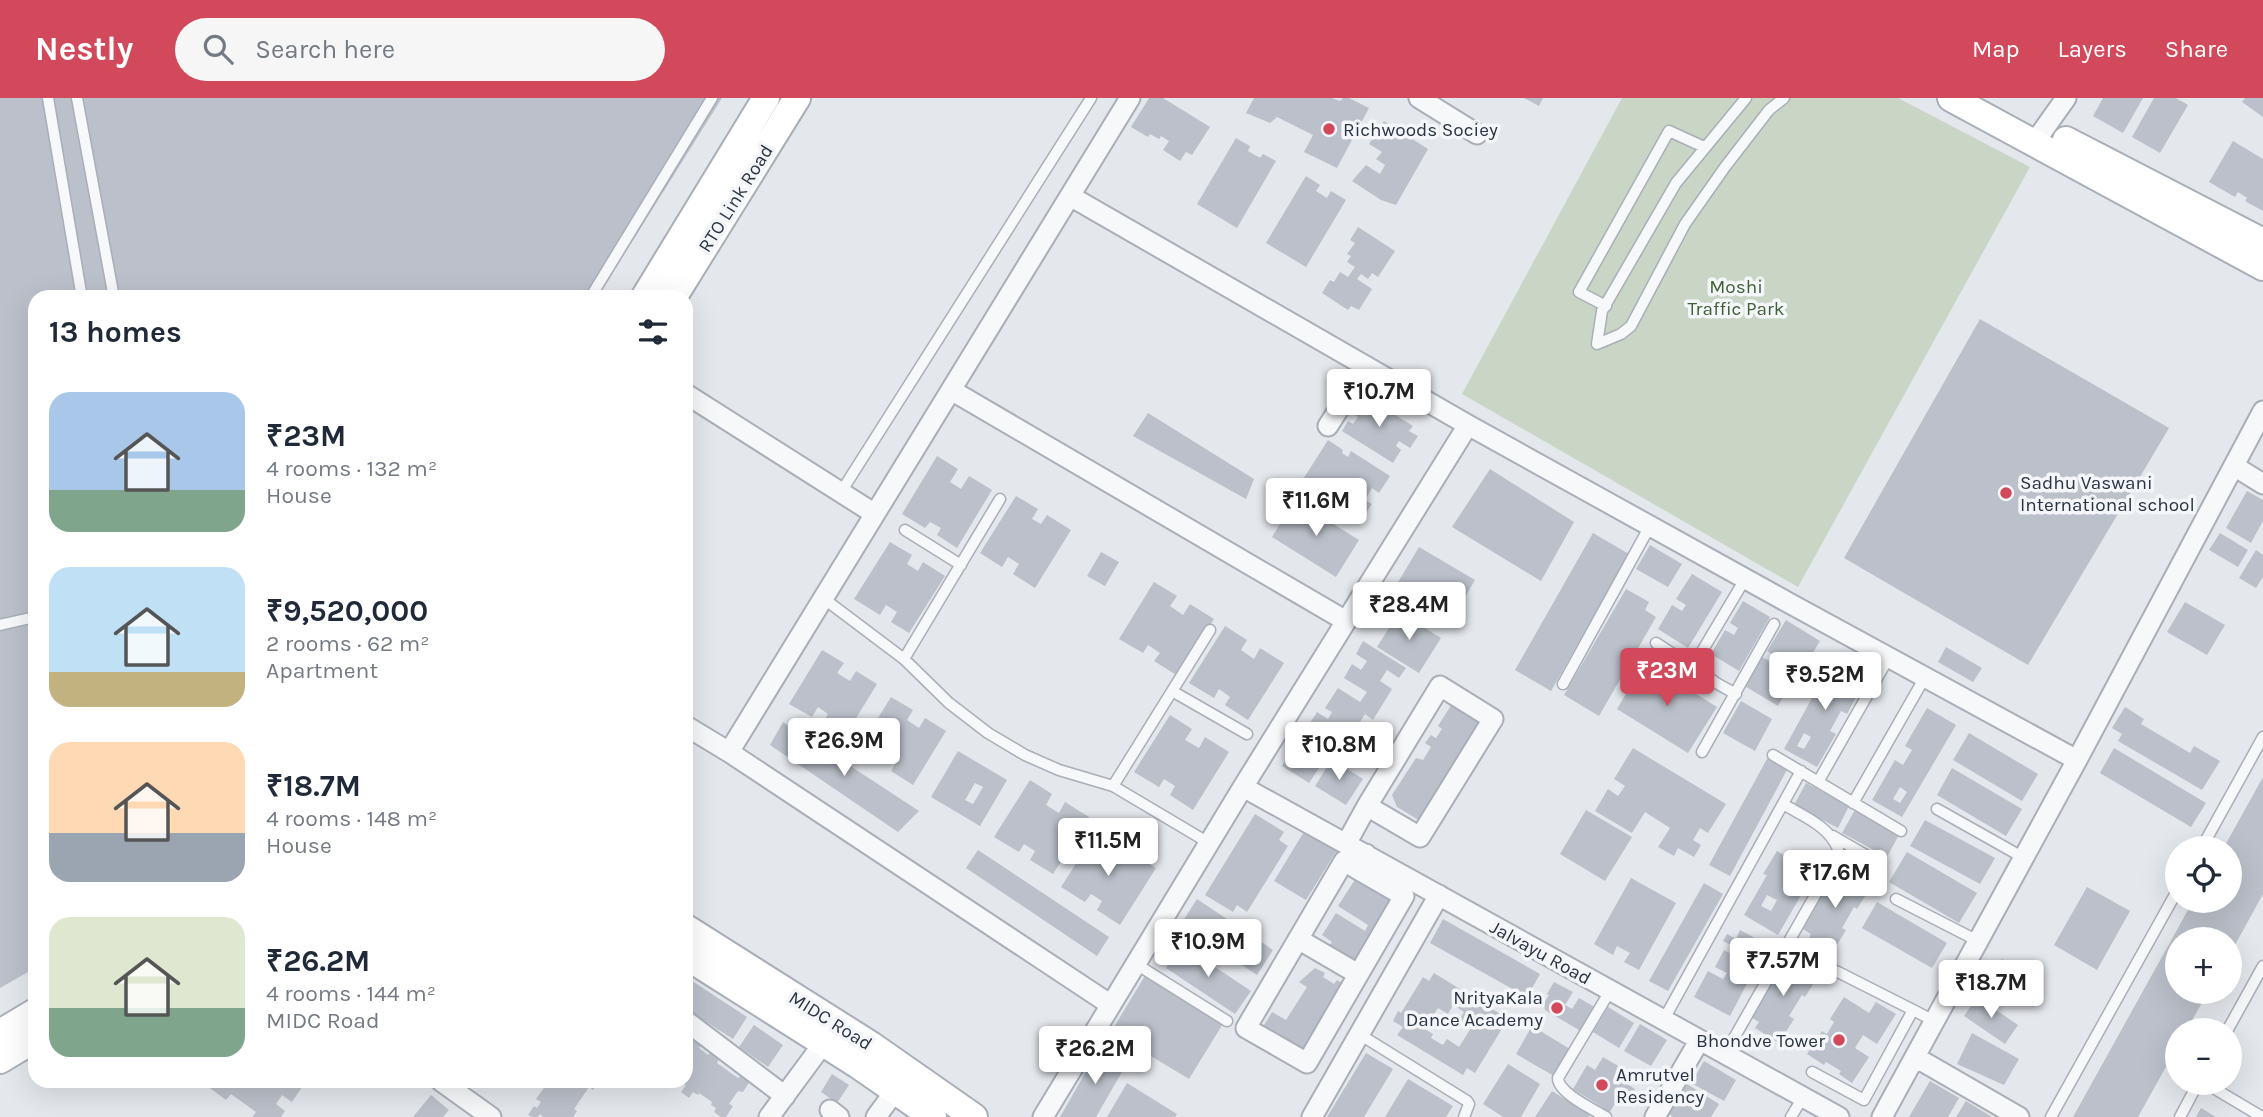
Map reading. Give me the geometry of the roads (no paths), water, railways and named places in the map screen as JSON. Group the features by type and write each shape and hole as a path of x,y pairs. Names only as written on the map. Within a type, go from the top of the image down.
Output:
{"main road":[{"name":"RTO Link Road","path":"649,290 766,98"},
{"name":"RTO Link Road","path":"678,290 797,98"},
{"path":"1951,98 2039,135 2263,242"},
{"path":"1987,98 2039,135 2263,267"},
{"name":"MIDC Road","path":"693,933 831,1034 895,1091 933,1117"},
{"name":"MIDC Road","path":"693,960 831,1034 974,1117"},
{"path":"0,1033 28,1016"},
{"path":"0,1060 28,1043"}],"street":[{"path":"729,752 1130,98"},
{"path":"1419,98 1477,134"},
{"path":"2039,135 2066,98"},
{"path":"1070,196 1468,425 2077,760"},
{"path":"1328,426 1366,366"},
{"path":"951,390 1346,621"},
{"path":"693,398 875,514"},
{"path":"1882,1117 2263,411"},
{"path":"1043,1117 1243,787 1468,425"},
{"path":"2234,466 2263,484"},
{"path":"1346,844 1367,806 1440,686 1493,719 1420,837 1367,806"},
{"path":"693,730 1111,1005"},
{"name":"Jalvayu Road","path":"1243,787 1346,844 1361,862 1439,895 1839,1117"},
{"path":"1344,861 1361,862 1404,896 1307,1063 1247,1028 1344,861"},
{"path":"1312,1117 1439,895"},
{"path":"1298,939 1358,974"},
{"path":"693,1026 785,1096"},
{"path":"769,1117 831,1034"},
{"path":"1655,1117 1699,1041"},
{"path":"1915,1057 2019,1117"},
{"path":"450,1088 491,1117"},
{"path":"876,1117 895,1091"}],"lane":[{"path":"48,98 81,290"},
{"path":"77,98 113,290"},
{"path":"595,290 712,98"},
{"path":"841,492 1091,98"},
{"path":"1746,98 1676,183 1602,312 1597,344 1613,339 1631,326 1685,224 1762,120 1784,98"},
{"path":"1606,306 1579,292 1669,131 1704,147"},
{"path":"904,659 1000,499"},
{"path":"1563,684 1650,526"},
{"path":"905,530 961,565"},
{"path":"1702,672 1700,653 1745,579"},
{"path":"823,598 904,659 949,703 988,733 1025,755 1059,770 1113,786 1209,843"},
{"path":"0,625 28,619"},
{"path":"1702,752 1774,624"},
{"path":"1113,786 1210,631"},
{"path":"1656,643 1736,694"},
{"path":"1818,782 1889,657"},
{"path":"1853,803 1925,677"},
{"path":"1172,691 1247,734"},
{"path":"2208,836 2263,737"},
{"path":"1773,755 1901,831"},
{"path":"1663,1021 1801,771"},
{"path":"1783,804 1869,857"},
{"path":"1937,809 2024,858"},
{"path":"1725,1055 1834,862 1839,849 1832,836"},
{"path":"1896,899 1978,941"},
{"path":"2051,1117 2165,913"},
{"path":"1136,964 1227,1021"},
{"path":"2234,1018 2263,966"},
{"path":"1836,971 1934,1021"},
{"path":"1606,1117 1563,1090 1558,1078 1610,991"},
{"path":"1812,1072 1864,1100 1913,1010"},
{"path":"1359,1034 1467,1101 1469,1104 1464,1117"},
{"path":"2180,1117 2192,1095"},
{"path":"2226,1095 2262,1117"},
{"path":"1791,1117 1803,1097"}],"place":[{"name":"Richwoods Sociey","path":"1329,129"},
{"name":"Sadhu Vaswani International school","path":"2006,493"},
{"name":"NrityaKala Dance Academy","path":"1557,1008"},
{"name":"Bhondve Tower","path":"1839,1040"},
{"name":"Amrutvel Residency","path":"1602,1085"}],"park label":[{"name":"Moshi Traffic Park","path":"1736,297"}]}
